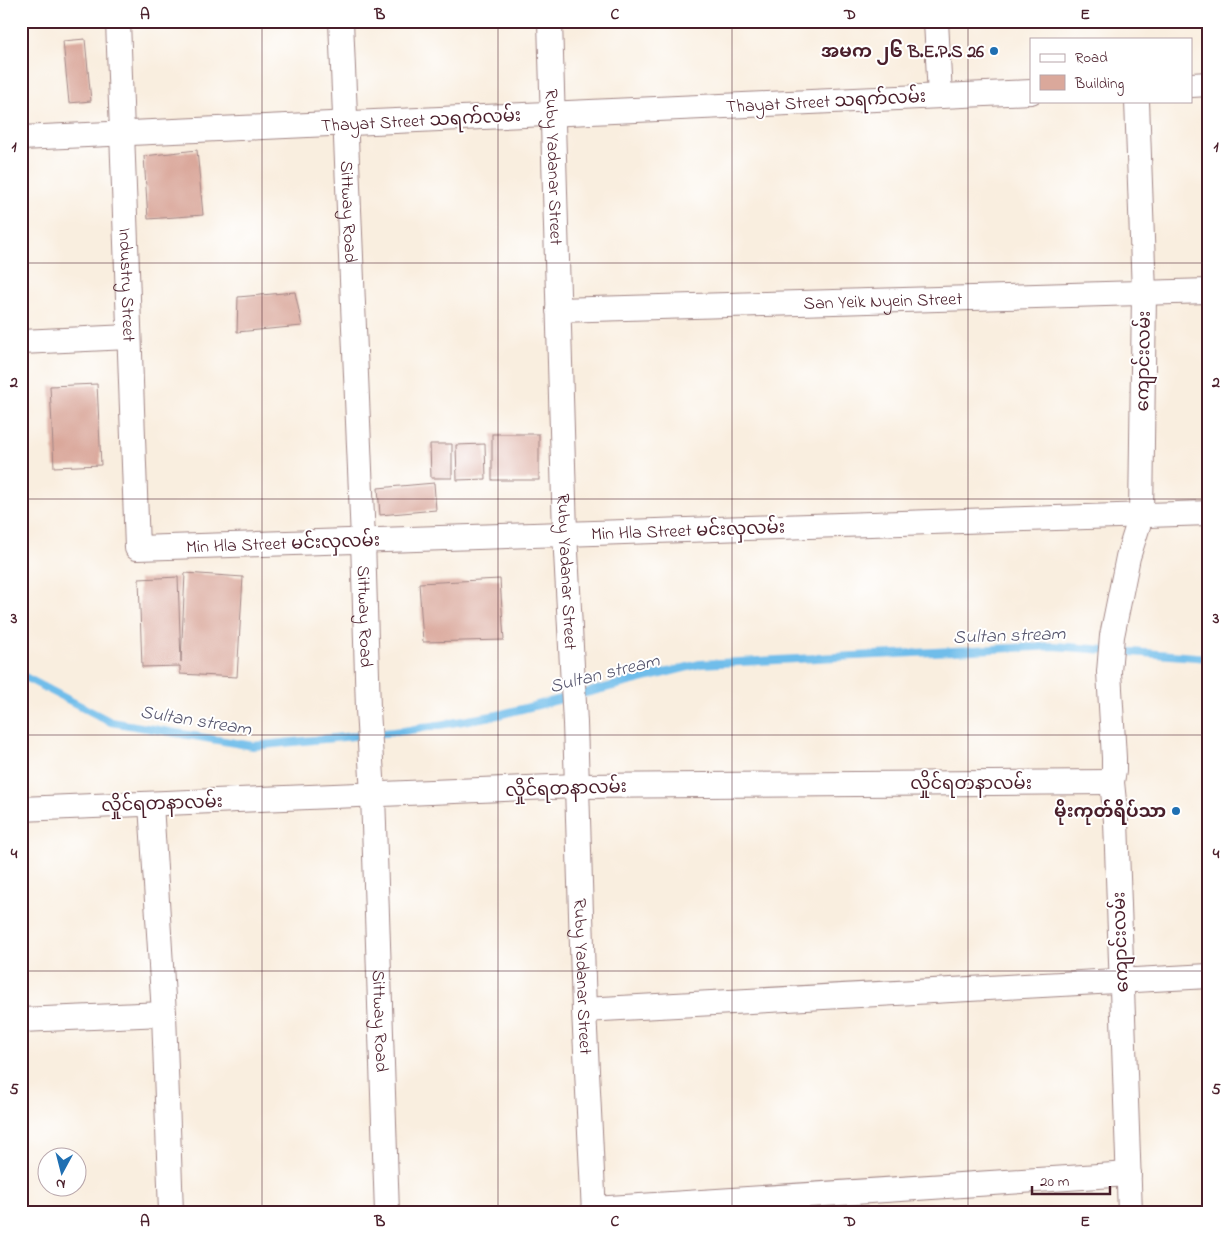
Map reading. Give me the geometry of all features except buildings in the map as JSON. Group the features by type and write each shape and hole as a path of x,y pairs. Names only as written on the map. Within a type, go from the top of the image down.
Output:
{"street":[{"name":"Industry Street","path":"118,21 137,548"},
{"name":"Sittway Road","path":"341,21 363,540 368,710 374,795 387,1213"},
{"name":"Ruby Yadanar Street","path":"550,21 565,533 575,723 584,1010 594,1211"},
{"path":"936,21 940,96"},
{"path":"1192,85 1209,84"},
{"name":"Thayat Street သရက်လမ်း","path":"21,138 1030,92"},
{"name":"ကျောင်းလမ်း","path":"1130,1213 1116,821 1112,782 1114,758 1109,672 1115,617 1128,558 1141,516 1144,293 1137,102"},
{"name":"San Yeik Nyein Street","path":"558,310 1209,291"},
{"path":"21,342 129,337"},
{"name":"Min Hla Street မင်းလှလမ်း","path":"137,548 1209,513"},
{"name":"လှိုင်ရတနာလမ်း","path":"21,809 576,786 1112,782"},
{"path":"151,804 164,1014 171,1213"},
{"path":"584,1010 1209,976"},
{"path":"21,1020 164,1014"},
{"path":"594,1211 1129,1174"}],"waterway":[{"name":"Sultan stream","path":"21,675 111,722 253,746 404,731 498,715 700,664 1054,646 1209,658"}],"place":[{"name":"အမက ၂၆ B.E.P.S 26","path":"994,51"},
{"name":"မိုးကုတ်ရိပ်သာ","path":"1176,811"}]}
